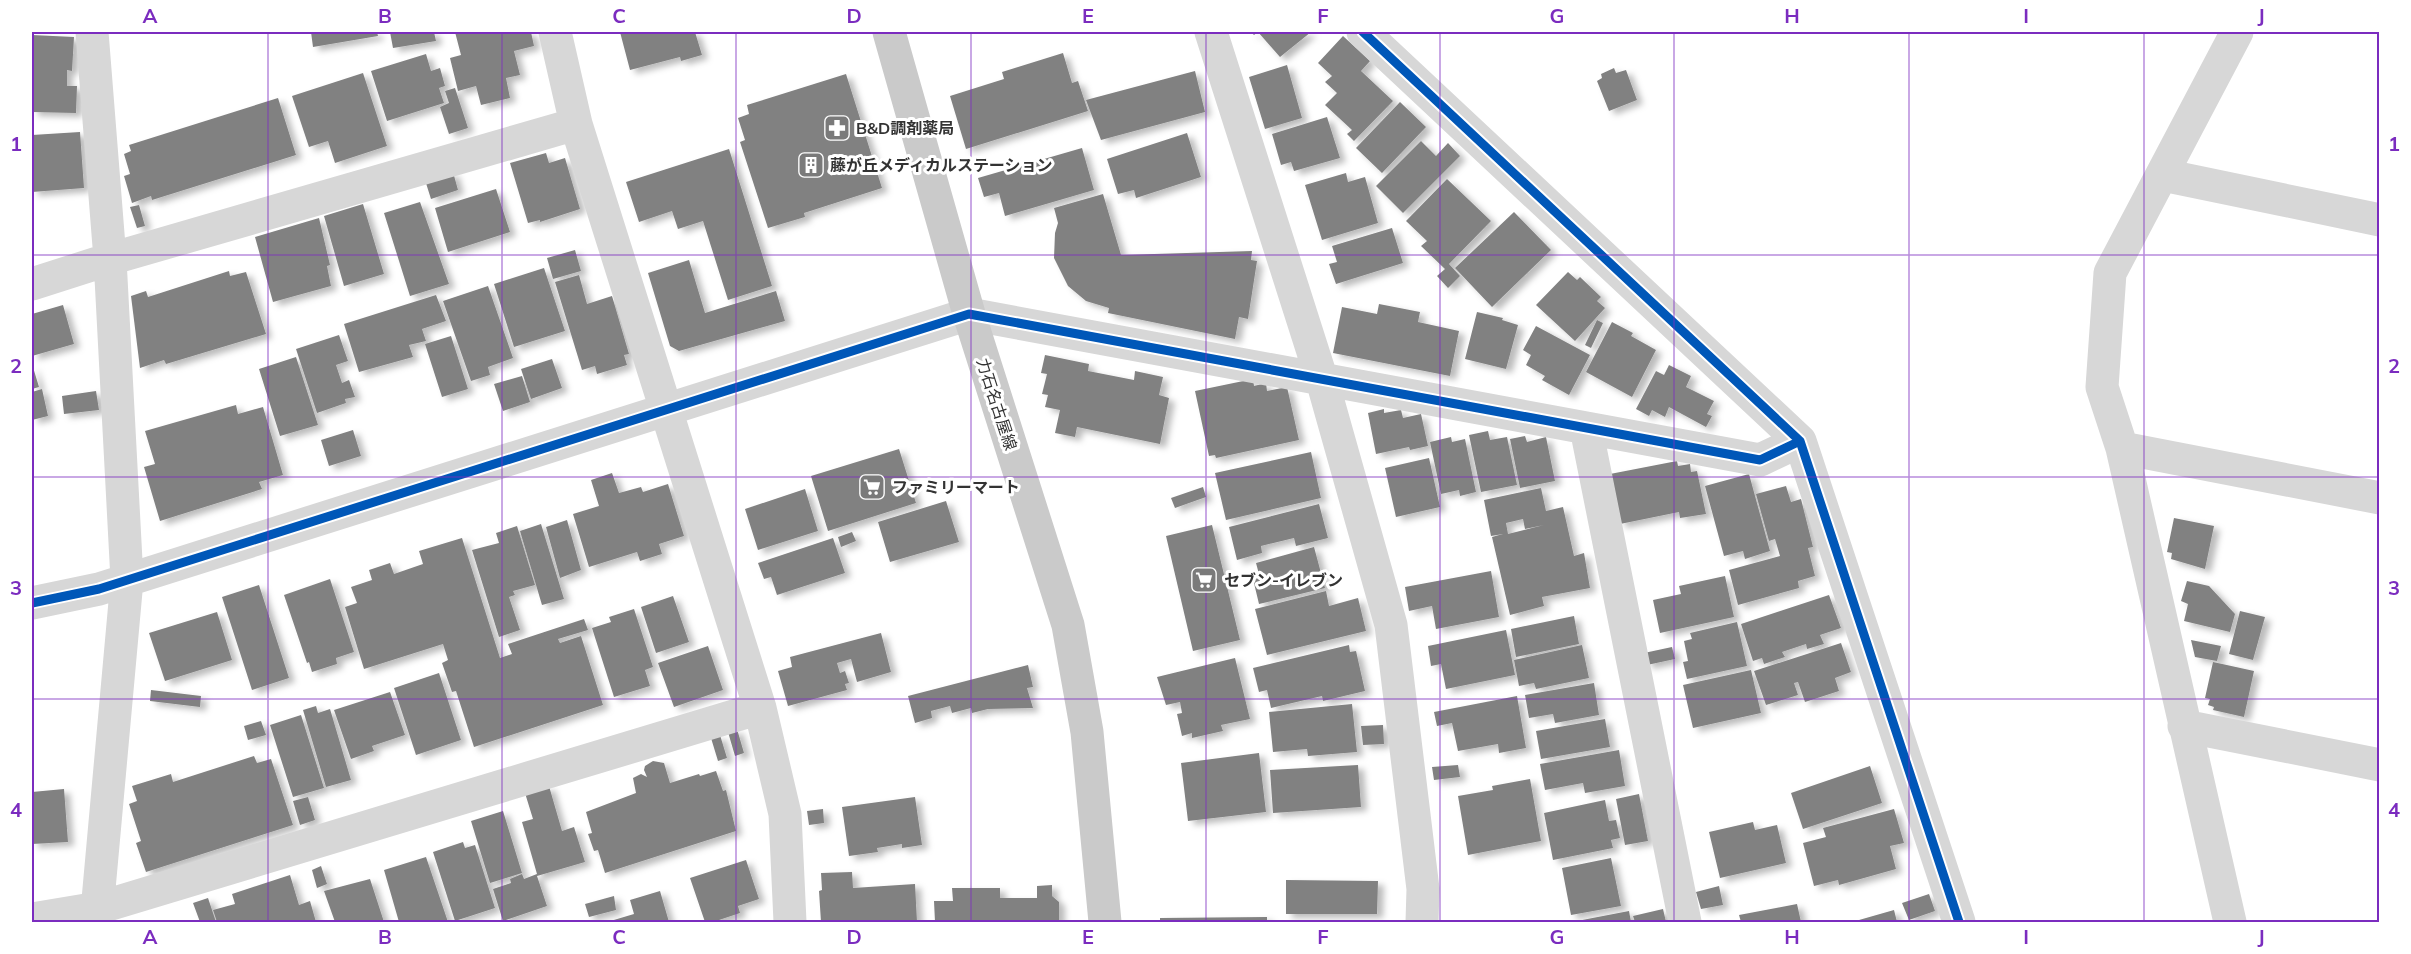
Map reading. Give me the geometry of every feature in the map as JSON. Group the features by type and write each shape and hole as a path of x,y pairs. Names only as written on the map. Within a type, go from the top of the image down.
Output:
{"main road":[{"name":"力石名古屋線","path":"889,32 969,314 1068,625 1087,732 1105,922"}],"street":[{"path":"92,32 110,259 127,580 97,915"},
{"path":"555,32 576,124 760,708 785,814 790,922"},
{"path":"1211,32 1322,380 1391,625 1423,889 1422,922"},
{"path":"1364,32 1800,441 1959,922"},
{"path":"2230,922 2122,448 2102,387 2110,273 2237,32"},
{"path":"32,284 110,259 576,124"},
{"path":"2163,175 2379,220"},
{"path":"32,603 99,589 969,314 1761,460 1800,441"},
{"path":"1586,428 1685,922"},
{"path":"2122,448 2379,498"},
{"path":"32,919 97,915 760,708"},
{"path":"2184,726 2379,765"}],"building":[{"path":"311,32 377,32 378,36 313,47"},
{"path":"390,32 434,32 436,41 393,48"},
{"path":"455,32 531,32 534,46 514,51 520,75 506,78 510,98 481,105 476,86 458,91 450,58 461,55"},
{"path":"620,32 695,32 702,55 681,61 680,57 630,70"},
{"path":"1258,32 1311,32 1280,57"},
{"path":"32,35 74,37 72,71 67,70 67,86 77,86 76,113 32,112"},
{"path":"1343,36 1370,61 1361,71 1393,101 1354,141 1347,134 1352,130 1325,105 1337,93 1325,82 1332,76 1318,63"},
{"path":"1063,53 1072,83 1078,81 1088,111 966,149 950,96 1004,79 1002,72"},
{"path":"426,54 431,71 440,68 445,86 439,88 444,103 387,121 371,71"},
{"path":"1287,65 1302,118 1265,129 1249,77"},
{"path":"1614,68 1616,73 1626,70 1637,100 1609,111 1597,81 1602,78 1601,74"},
{"path":"1195,71 1205,112 1101,140 1086,100"},
{"path":"363,73 387,146 335,163 328,141 309,147 292,96"},
{"name":"藤が丘メディカルステーション","path":"846,74 882,188 804,213 805,217 768,228 740,142 745,140 738,118 749,114 747,105"},
{"path":"455,88 468,128 449,134 440,107 449,103 445,91"},
{"path":"278,98 296,155 152,200 151,196 132,203 124,176 130,174 124,154 131,151 129,145"},
{"path":"1400,102 1426,127 1382,173 1356,148"},
{"path":"1327,117 1340,158 1294,171 1291,162 1281,165 1272,134"},
{"path":"80,132 84,188 32,192 32,135"},
{"path":"1187,133 1201,177 1136,198 1134,190 1118,194 1107,159"},
{"path":"1421,141 1436,156 1448,143 1460,156 1403,213 1376,186"},
{"path":"1082,148 1094,190 1005,216 999,193 984,197 978,178"},
{"path":"729,149 772,286 728,300 703,221 678,229 672,211 639,222 626,182"},
{"path":"546,153 549,163 565,158 580,209 540,222 540,220 528,223 510,163"},
{"path":"453,172 458,190 431,199 425,180"},
{"path":"1346,173 1348,182 1365,177 1378,223 1322,240 1305,185"},
{"path":"1447,179 1491,221 1449,264 1460,276 1448,288 1437,276 1445,269 1421,246 1427,241 1406,221"},
{"path":"496,189 510,232 448,252 435,208"},
{"path":"1103,194 1121,255 1252,251 1251,260 1257,261 1248,319 1239,317 1235,339 1108,313 1109,308 1086,301 1068,286 1054,258 1055,233 1058,223 1054,208"},
{"path":"420,202 449,284 410,296 384,213"},
{"path":"363,204 384,274 344,286 324,216"},
{"path":"139,205 145,226 137,228 130,207"},
{"path":"1514,212 1551,250 1492,307 1455,268"},
{"path":"319,218 330,265 327,266 331,286 273,302 255,237"},
{"path":"1392,228 1403,263 1336,284 1329,264 1337,262 1332,246"},
{"path":"575,250 581,271 553,279 547,258"},
{"path":"689,260 705,313 776,291 785,321 679,351 670,346 648,273"},
{"path":"544,268 565,331 514,347 494,284"},
{"path":"229,271 230,276 246,272 266,334 166,364 164,360 140,368 131,296 146,291 148,297"},
{"path":"1568,272 1577,280 1580,277 1601,297 1597,301 1605,308 1575,341 1536,305"},
{"path":"579,275 587,304 612,296 629,354 624,355 627,365 597,374 595,366 582,370 555,282"},
{"path":"488,286 513,358 488,367 490,375 471,381 443,301"},
{"path":"436,295 446,321 422,329 426,341 409,345 413,357 359,372 344,324"},
{"path":"1379,304 1420,312 1418,322 1459,331 1450,376 1333,353 1342,307 1377,314"},
{"path":"63,305 74,344 32,356 32,314"},
{"path":"1477,312 1503,318 1502,320 1518,325 1506,369 1465,359"},
{"path":"1597,320 1603,323 1591,348 1585,345"},
{"path":"1612,322 1633,333 1631,336 1656,350 1632,397 1586,372"},
{"path":"1536,326 1590,355 1569,395 1542,380 1545,376 1526,365 1531,355 1523,350"},
{"path":"339,335 348,361 336,365 342,383 349,380 355,397 345,399 346,403 317,413 296,349"},
{"path":"451,336 468,389 442,397 425,344"},
{"path":"1045,355 1089,364 1088,371 1134,380 1135,371 1163,377 1159,395 1169,398 1160,444 1077,427 1075,437 1055,433 1060,410 1045,407 1048,395 1042,394 1047,374 1041,373"},
{"path":"296,357 318,425 280,436 259,369"},
{"path":"552,359 562,388 531,399 521,369"},
{"path":"32,364 39,387 32,389"},
{"path":"1669,365 1691,376 1686,387 1714,401 1707,414 1712,416 1706,427 1669,407 1665,417 1652,410 1649,416 1636,409 1656,371 1664,375"},
{"path":"522,376 530,402 503,411 494,384"},
{"path":"1253,379 1254,386 1266,383 1267,391 1287,387 1299,440 1216,458 1215,455 1209,456 1195,391"},
{"path":"42,389 48,416 32,420 32,392"},
{"path":"96,391 99,410 64,414 62,396"},
{"path":"236,405 238,414 263,407 283,475 259,482 262,489 160,521 144,467 155,464 145,431"},
{"path":"1384,409 1384,413 1401,410 1403,418 1421,414 1428,446 1410,450 1409,447 1376,454 1368,413"},
{"path":"353,430 361,456 329,466 321,440"},
{"path":"1488,431 1490,440 1507,437 1517,485 1481,492 1469,435"},
{"path":"1525,436 1527,442 1546,437 1555,481 1520,488 1510,439"},
{"path":"1451,437 1452,442 1465,439 1476,492 1460,496 1459,490 1441,494 1430,442"},
{"path":"899,449 916,503 828,531 811,476"},
{"path":"1311,452 1321,498 1226,520 1215,473"},
{"path":"1429,458 1440,507 1396,517 1385,468"},
{"path":"1677,461 1678,466 1690,464 1691,472 1697,471 1706,514 1680,518 1679,512 1620,524 1610,474"},
{"path":"612,473 619,493 641,487 643,492 668,484 684,536 659,544 662,554 640,561 637,552 589,567 573,514 599,506 591,480"},
{"path":"1749,474 1770,551 1745,559 1743,551 1724,556 1705,486"},
{"path":"1786,486 1791,502 1801,499 1813,547 1808,548 1815,576 1798,581 1799,588 1738,605 1729,570 1780,556 1775,539 1769,541 1756,494"},
{"path":"1203,487 1206,497 1175,508 1171,498"},
{"path":"1541,488 1546,511 1563,507 1574,556 1584,553 1590,588 1542,597 1544,606 1510,615 1492,537 1503,534 1491,536 1484,500","holes":["1523,519 1525,529 1544,525 1508,534 1506,523"]},
{"path":"805,489 818,531 758,550 745,509"},
{"path":"946,501 959,542 890,562 878,522"},
{"path":"1319,504 1328,538 1296,546 1294,538 1261,546 1262,553 1237,560 1229,527"},
{"path":"2174,518 2214,526 2205,569 2171,559 2172,553 2167,552"},
{"path":"567,520 581,570 560,578 546,527"},
{"path":"541,524 564,599 542,605 520,531"},
{"path":"1212,525 1240,640 1193,651 1166,536"},
{"path":"517,526 535,585 513,591 515,595 509,597 520,630 499,637 472,550 499,543 496,533"},
{"path":"852,532 856,541 841,547 838,537"},
{"path":"462,538 500,658 512,654 508,644 584,619 588,630 558,639 560,643 581,636 603,705 474,747 456,691 452,692 442,663 448,660 443,644 364,669 345,607 357,603 351,587 372,580 369,570 390,563 394,574 423,564 419,551"},
{"path":"833,538 845,573 777,595 771,577 764,579 758,563"},
{"path":"1314,547 1325,588 1259,604 1253,579 1260,578 1256,563"},
{"path":"1491,571 1499,617 1436,629 1432,606 1409,611 1405,587"},
{"path":"1725,576 1734,617 1660,633 1653,600 1681,594 1679,586"},
{"path":"330,579 354,652 336,658 337,664 312,672 284,595"},
{"path":"2187,581 2209,586 2235,614 2230,632 2184,621 2188,604 2181,601"},
{"path":"259,585 289,678 252,690 222,597"},
{"path":"1326,591 1329,606 1358,598 1366,631 1267,655 1255,609"},
{"path":"1829,595 1841,628 1820,635 1824,644 1807,649 1806,644 1782,652 1785,657 1764,664 1762,658 1753,661 1741,624"},
{"path":"673,596 689,642 656,653 641,607"},
{"path":"634,609 653,667 645,670 650,686 614,697 592,628 611,622 609,617"},
{"path":"2240,611 2265,617 2253,660 2229,654"},
{"path":"217,612 232,660 165,681 149,633"},
{"path":"1574,616 1579,644 1516,657 1511,629"},
{"path":"1737,622 1747,666 1687,679 1683,662 1688,661 1684,641 1692,639 1690,633"},
{"path":"1506,630 1515,675 1446,689 1441,664 1431,666 1428,646"},
{"path":"881,633 891,672 857,682 851,659 837,663 840,673 845,671 849,683 845,684 847,690 788,706 778,671 792,667 790,657"},
{"path":"2191,640 2221,646 2217,661 2195,657"},
{"path":"1841,643 1851,672 1835,678 1839,691 1805,702 1798,682 1794,683 1798,695 1766,705 1754,671"},
{"path":"1349,645 1350,652 1356,651 1365,691 1323,701 1322,696 1271,708 1267,690 1259,692 1253,668"},
{"path":"1582,645 1589,678 1536,689 1534,683 1519,686 1514,660"},
{"path":"708,646 723,690 674,707 658,663"},
{"path":"1672,647 1675,659 1647,665 1644,653"},
{"path":"1235,658 1250,719 1221,725 1223,731 1192,738 1192,733 1182,736 1177,714 1182,713 1180,702 1166,705 1157,677"},
{"path":"2213,662 2254,671 2244,717 2213,710 2214,707 2208,705 2210,699 2205,698"},
{"path":"1028,665 1033,687 1027,688 1033,708 988,709 972,713 971,708 952,713 950,706 931,711 932,718 915,723 908,696"},
{"path":"1751,670 1761,713 1693,728 1683,685"},
{"path":"439,673 461,740 416,755 394,688"},
{"path":"1594,683 1599,715 1555,723 1553,714 1529,718 1525,695"},
{"path":"151,690 201,696 200,707 150,701"},
{"path":"390,692 405,735 372,746 374,751 351,759 334,710"},
{"path":"1517,696 1526,748 1499,753 1498,744 1458,751 1452,723 1437,726 1434,712"},
{"path":"1352,704 1357,752 1308,756 1307,749 1273,752 1269,712"},
{"path":"316,706 318,713 330,709 351,780 326,787 303,710"},
{"path":"301,715 324,788 293,797 270,725"},
{"path":"1605,719 1610,747 1541,759 1536,731"},
{"path":"261,721 266,735 248,740 244,726"},
{"path":"1383,725 1384,744 1363,745 1361,726"},
{"path":"737,729 744,753 735,756 728,732"},
{"path":"720,735 727,758 718,761 711,738"},
{"path":"1619,750 1625,786 1585,793 1583,783 1545,790 1540,764"},
{"path":"1259,753 1266,812 1188,821 1181,763"},
{"path":"254,756 257,763 271,759 293,825 146,872 136,843 141,841 129,804 137,801 132,786 171,774 173,782"},
{"path":"653,761 664,763 670,783 716,771 723,791 726,790 736,831 605,873 598,850 594,851 588,834 592,833 586,812 636,793 633,778 641,774 647,777 645,766"},
{"path":"1358,765 1361,807 1273,813 1270,770"},
{"path":"1458,765 1460,777 1434,780 1432,767"},
{"path":"1870,766 1882,803 1803,829 1791,793"},
{"path":"1530,779 1541,841 1468,855 1458,796 1493,790 1492,786"},
{"path":"549,786 562,831 574,827 585,862 537,876 547,906 503,921 493,889 511,883 510,879 522,874 524,879 537,874 522,822 533,819 525,793"},
{"path":"64,789 68,842 32,844 32,792"},
{"path":"1639,794 1648,841 1625,845 1616,799"},
{"path":"308,797 315,820 300,825 293,801"},
{"path":"915,797 922,845 902,848 902,844 877,848 878,852 849,856 842,807"},
{"path":"1605,800 1609,821 1616,820 1620,838 1611,840 1613,848 1553,860 1544,813"},
{"path":"823,809 824,823 809,825 807,811"},
{"path":"1894,809 1904,843 1890,846 1896,869 1839,885 1838,880 1814,886 1803,843 1826,837 1823,828"},
{"path":"503,811 522,873 490,883 471,821"},
{"path":"1753,822 1755,830 1777,825 1786,863 1720,878 1709,832"},
{"path":"463,842 465,848 475,845 495,908 455,921 433,852"},
{"path":"426,857 448,922 399,922 384,870"},
{"path":"1611,858 1621,906 1571,915 1562,868"},
{"path":"746,860 759,899 738,906 740,913 713,922 705,922 690,878"},
{"path":"321,866 327,884 317,888 312,870"},
{"path":"852,872 853,888 915,884 917,922 821,922 819,891 822,890 821,873"},
{"path":"290,875 299,905 310,901 316,922 217,922 213,910 235,904 232,894"},
{"path":"370,879 384,922 335,922 324,891"},
{"path":"1286,880 1378,881 1377,914 1286,914"},
{"path":"1052,885 1052,896 1059,902 1059,922 935,922 934,901 953,901 952,888 1000,888 1000,898 1037,898 1037,886"},
{"path":"1719,886 1723,905 1701,909 1696,892"},
{"path":"660,891 669,922 607,922 634,914 630,900"},
{"path":"1929,894 1935,911 1909,920 1902,903"},
{"path":"614,896 616,910 589,917 585,904"},
{"path":"208,898 216,922 200,922 193,903"},
{"path":"1797,904 1801,922 1741,922 1739,915"},
{"path":"1663,909 1666,922 1635,922 1633,916"},
{"path":"1894,910 1897,922 1852,922"},
{"path":"1629,911 1631,922 1577,922 1577,921"},
{"path":"1267,917 1267,922 1160,922 1160,918"}],"cycle path":[{"path":"1363,32 1800,441 1959,922"},
{"path":"32,603 99,589 969,314 1760,460 1800,441"}],"place":[{"name":"B&D調剤薬局","path":"837,128"},
{"name":"藤が丘メディカルステーション","path":"811,165"},
{"name":"ファミリーマート","path":"872,487"},
{"name":"セブン-イレブン","path":"1204,580"}]}
